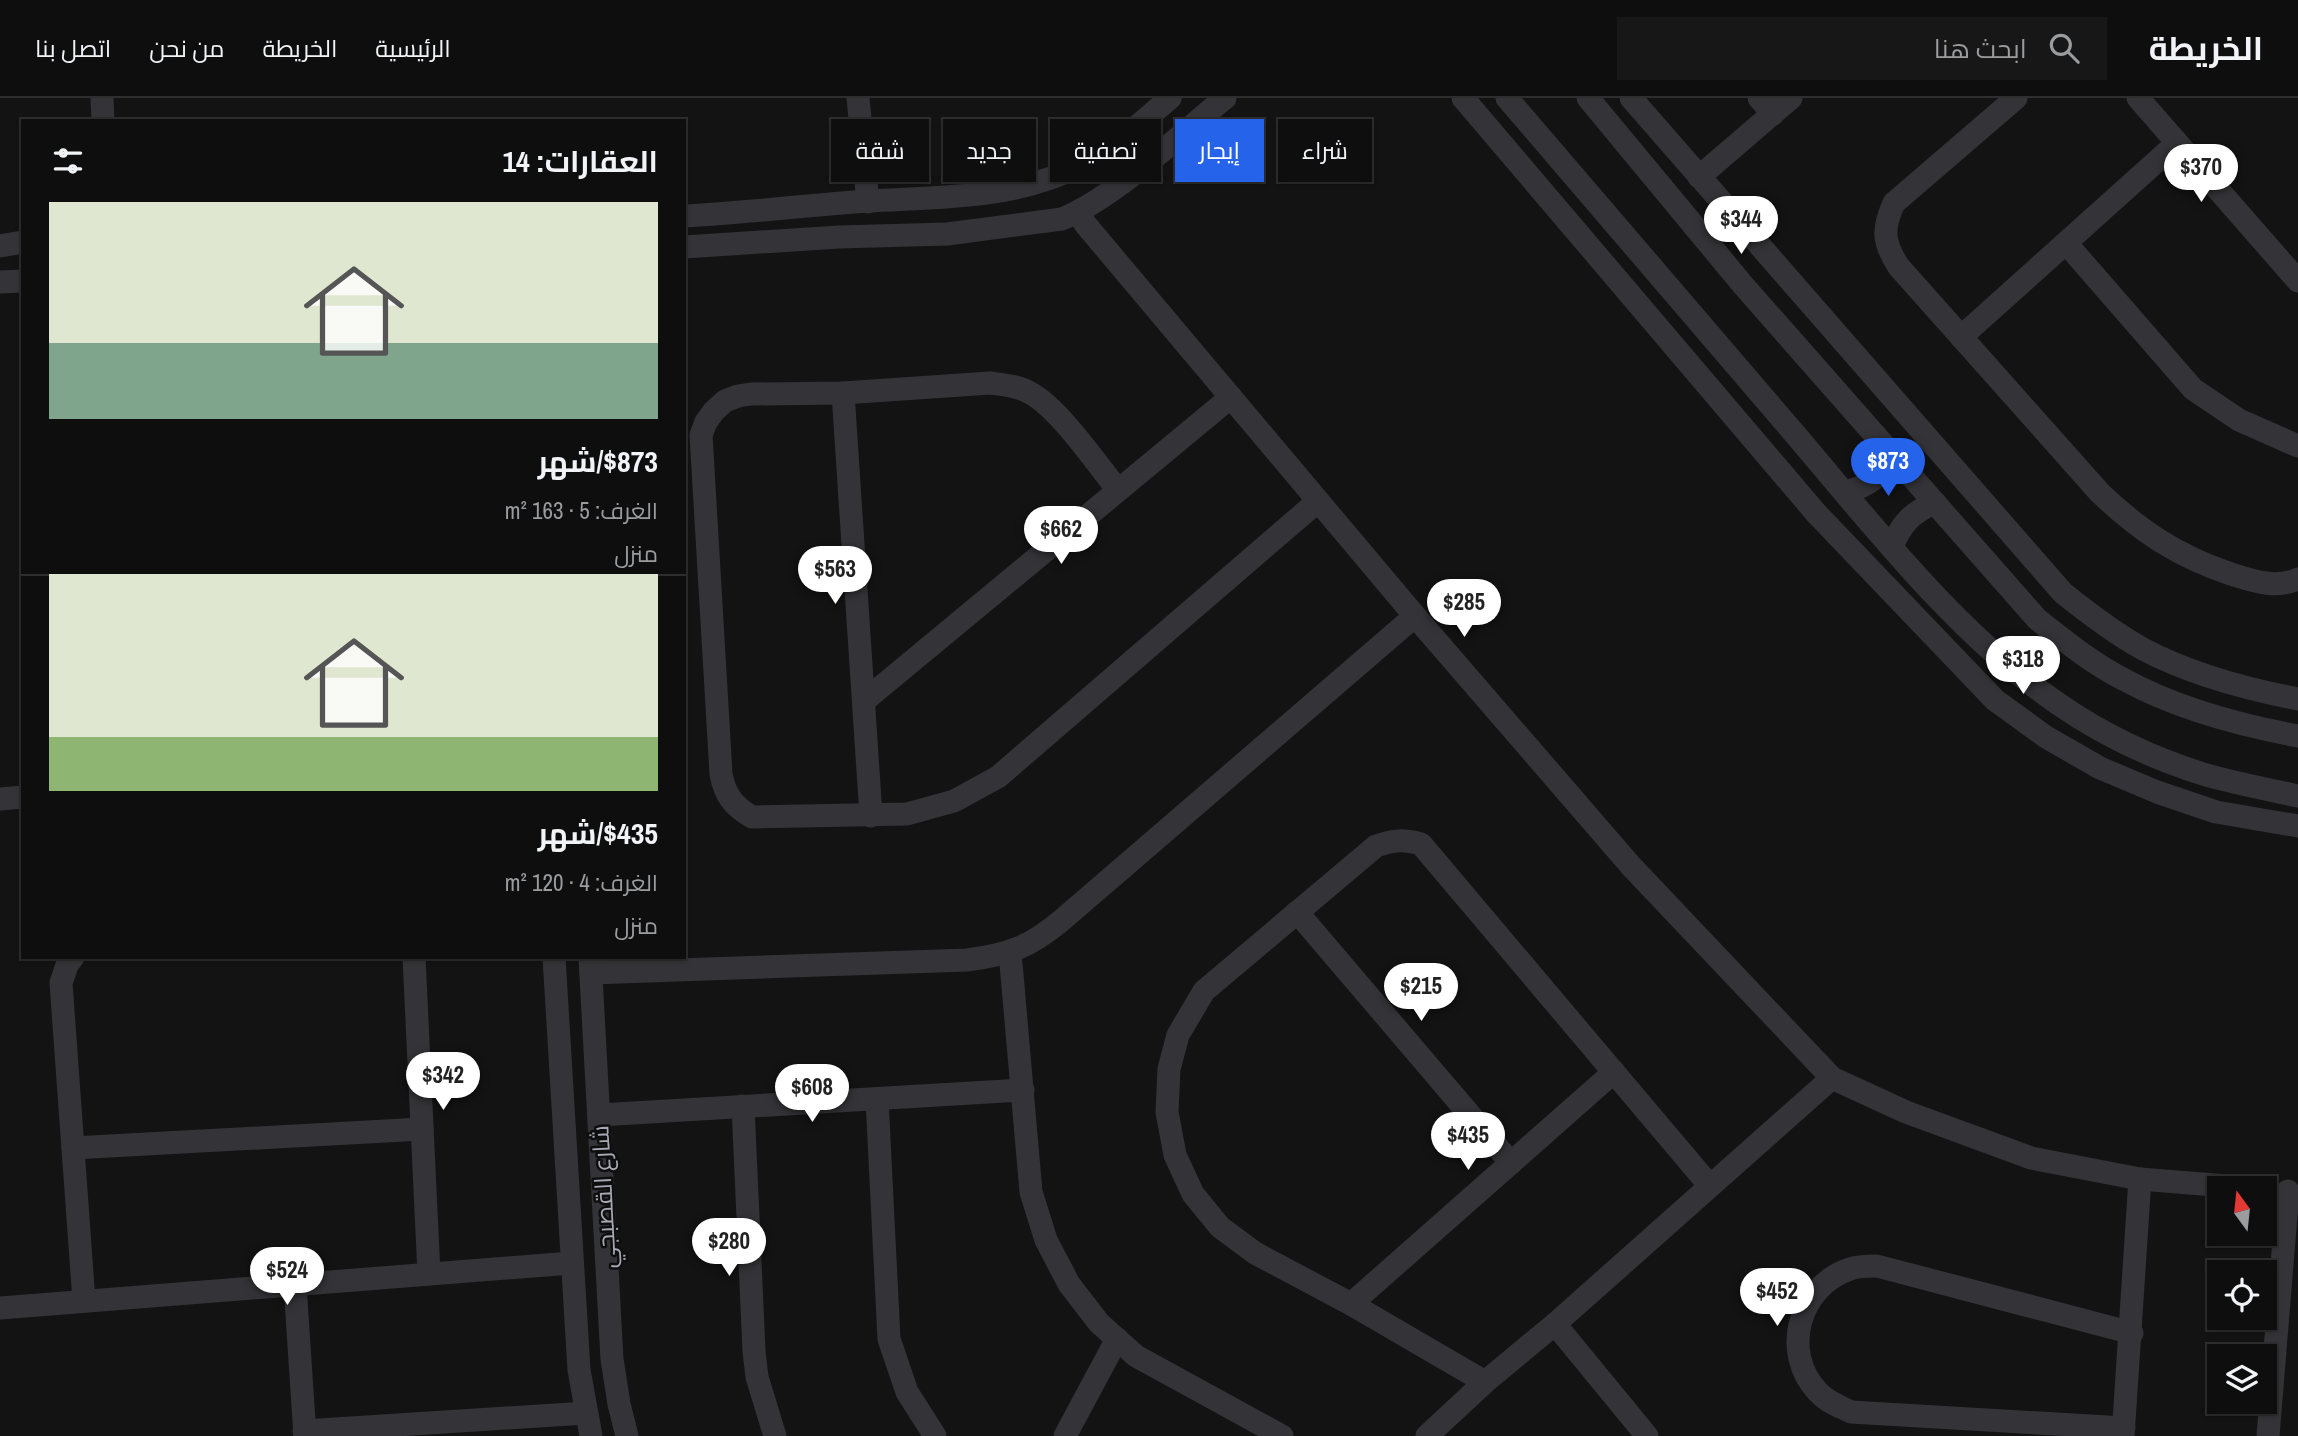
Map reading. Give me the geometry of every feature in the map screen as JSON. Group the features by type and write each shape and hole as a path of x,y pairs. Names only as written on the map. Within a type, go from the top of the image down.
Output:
{"street":[{"path":"102,98 103,119"},
{"path":"858,98 868,202"},
{"path":"686,215 970,197 1027,186 1055,177 1108,151 1170,98"},
{"path":"686,247 839,237 947,234 1062,219 1078,213 1123,181 1226,98"},
{"path":"1463,98 1816,513 1995,700 2057,743 2100,768 2157,792 2216,812 2298,826"},
{"path":"1507,98 1892,547 1961,622 2013,670 2058,704 2104,732 2153,755 2203,774 2298,796"},
{"path":"1588,98 1743,285 2037,619 2085,656 2125,681 2211,715 2298,736"},
{"path":"1632,98 2063,593 2142,649 2181,666 2298,699"},
{"path":"1699,177 1766,106 1791,98"},
{"path":"2017,98 1894,203 1887,218 1885,236 1889,253 2100,493 2130,521 2164,545 2201,564 2258,583 2285,585 2298,579"},
{"path":"2138,98 2298,281"},
{"path":"1961,337 2177,143"},
{"path":"1078,213 1415,616 1631,866 1832,1078 1906,1112 2031,1157 2140,1180 2207,1185"},
{"path":"711,215 728,245"},
{"path":"0,246 21,242"},
{"path":"2066,243 2193,390 2239,420 2298,446"},
{"path":"1615,274 1637,249"},
{"path":"1743,285 1770,259"},
{"path":"0,282 21,281"},
{"path":"1118,490 1050,407 1032,394 1012,386 990,383 843,393 751,394 725,401 706,422 701,435 721,775 730,800 752,817 907,814 954,801 998,777 1318,501"},
{"path":"843,393 871,816"},
{"path":"864,701 1231,397"},
{"path":"1844,492 1860,489 1874,481 1885,469 1891,454"},
{"path":"1892,547 1907,519 1920,509 1935,503"},
{"path":"591,965 967,960 996,957 1010,952 1041,937 1415,616"},
{"path":"1995,700 2013,670"},
{"path":"0,799 21,797"},
{"path":"1485,1382 1351,1304 1255,1253 1220,1227 1193,1194 1175,1155 1167,1112 1169,1069 1178,1035 1204,991 1376,846 1391,840 1421,844 1710,1186"},
{"path":"1297,912 1511,1163"},
{"path":"1010,952 1031,1192 1046,1240 1069,1284 1100,1323 1136,1356 1282,1436"},
{"path":"72,959 61,984 84,1301"},
{"path":"414,959 429,1274"},
{"name":"شارع القصبجي","path":"554,959 579,1370 591,1436"},
{"name":"شارع القصبجي","path":"591,965 612,1359 627,1436"},
{"path":"1351,1304 1614,1072"},
{"path":"1427,1436 1832,1078"},
{"path":"599,1115 1023,1090"},
{"path":"877,1098 889,1339 907,1392 935,1436"},
{"path":"743,1106 754,1351 757,1377 775,1436"},
{"path":"73,1148 422,1129"},
{"path":"2132,1333 1886,1266 1877,1266 1852,1268 1829,1279 1811,1297 1800,1320 1797,1345 1803,1370 1818,1392 1833,1404 1851,1412 2123,1432 2132,1333 2140,1180"},
{"path":"2268,1436 2293,1192"},
{"path":"0,1308 571,1263"},
{"path":"295,1285 304,1433 586,1413"},
{"path":"1555,1324 1646,1436"},
{"path":"1065,1436 1117,1339"}]}
